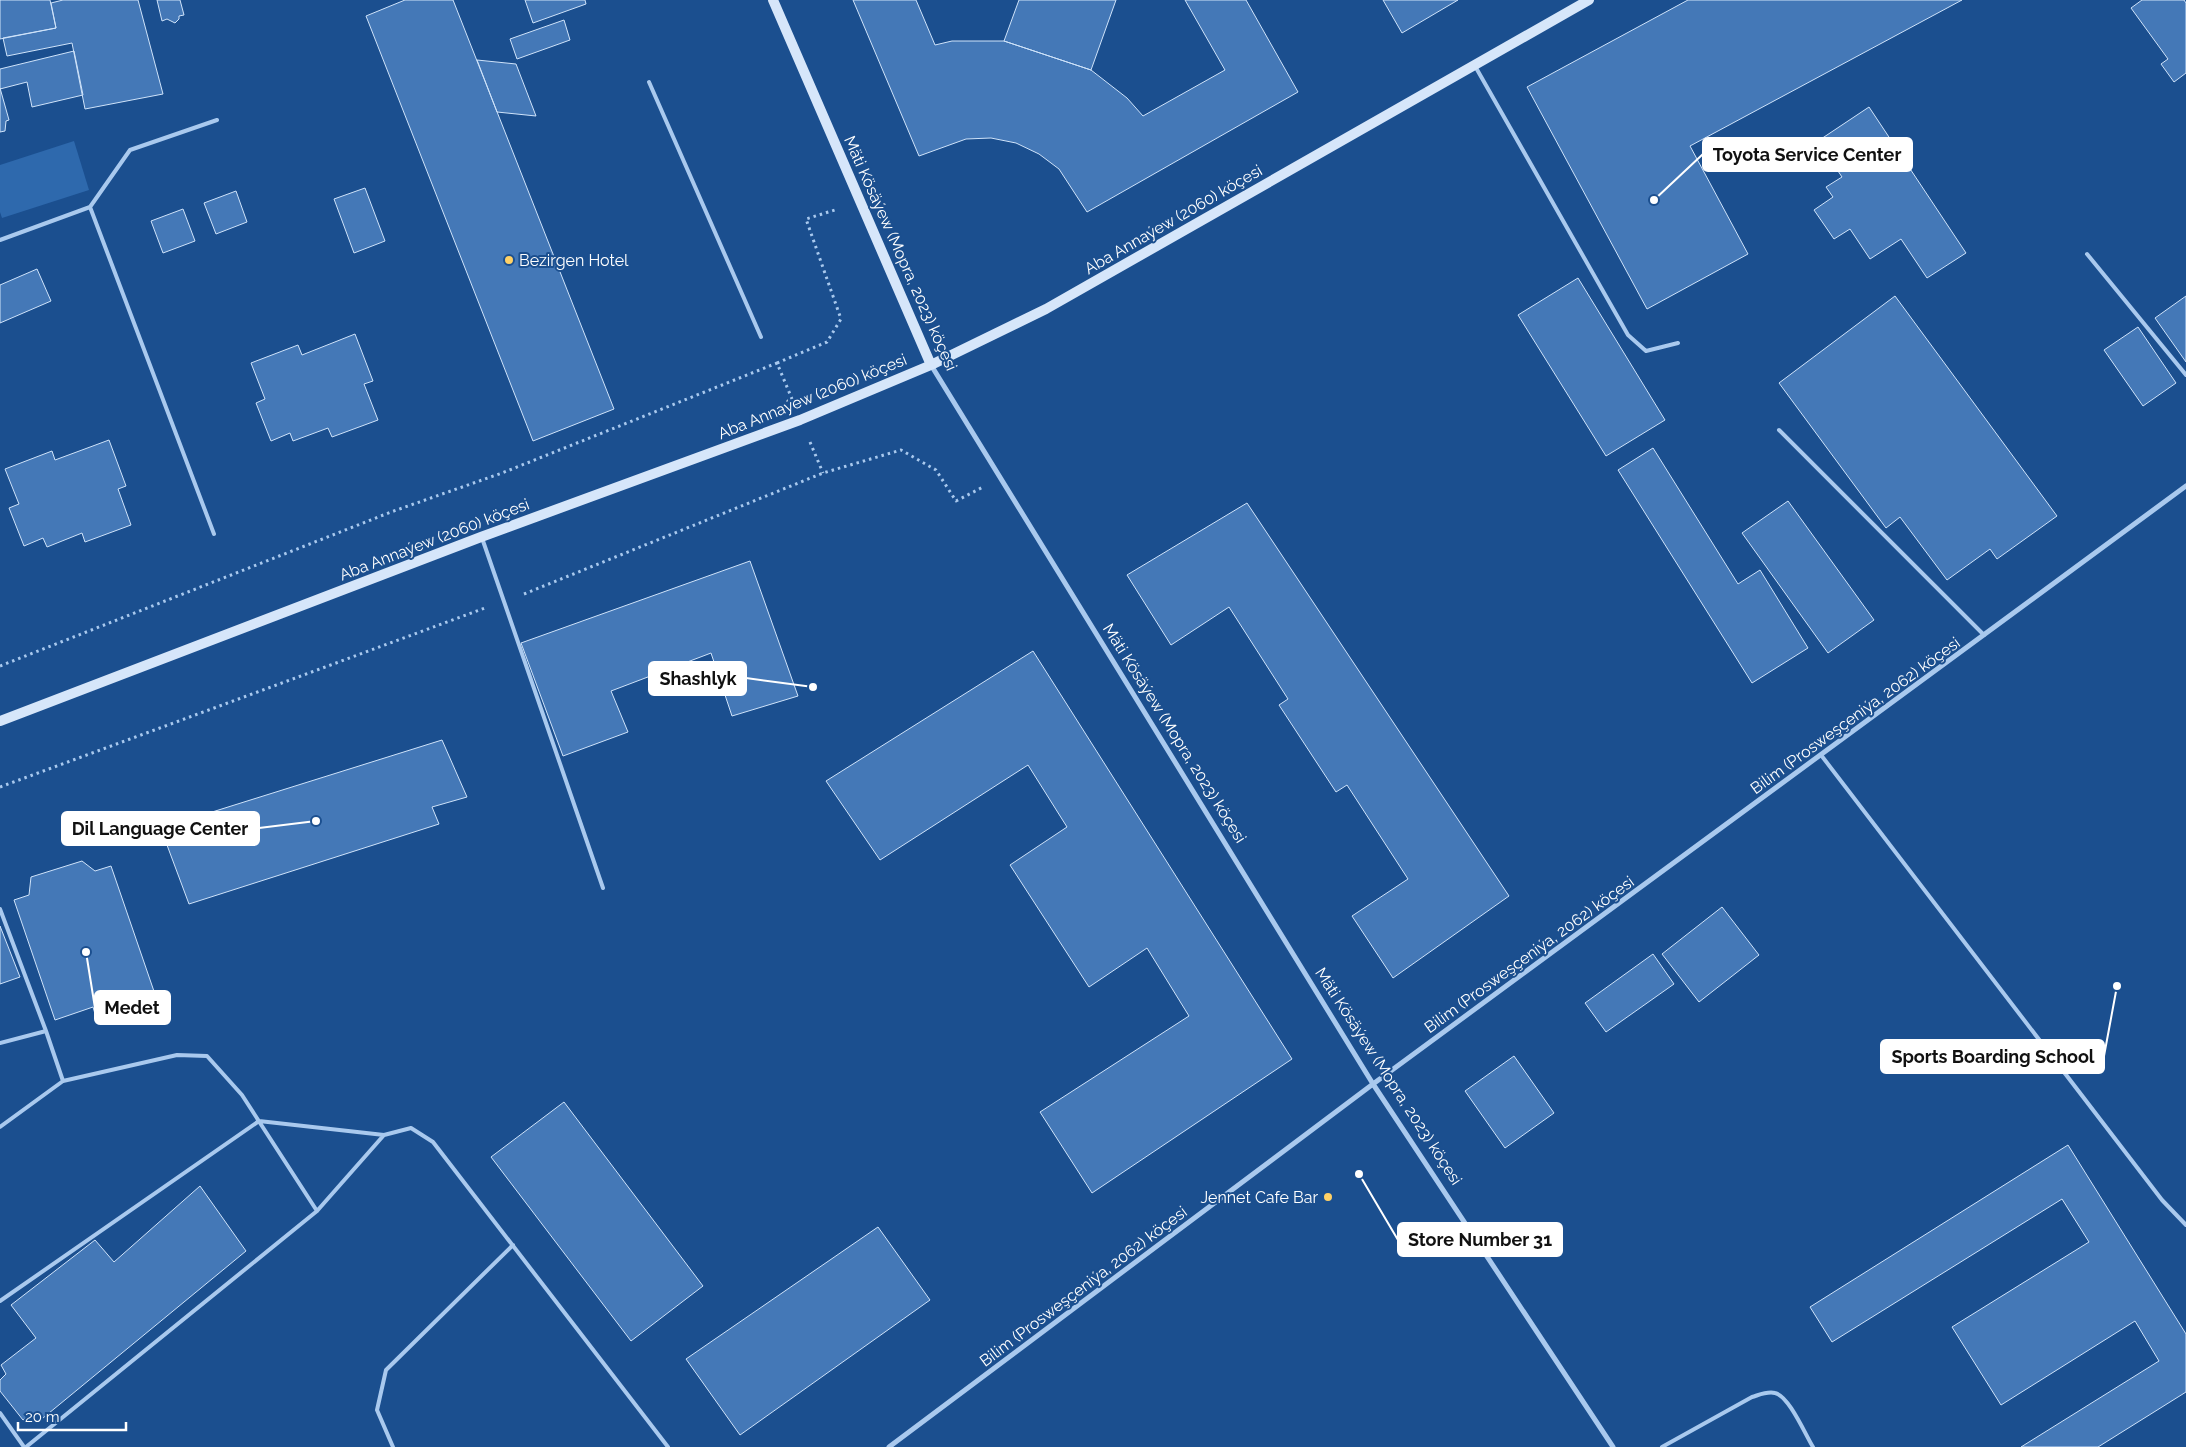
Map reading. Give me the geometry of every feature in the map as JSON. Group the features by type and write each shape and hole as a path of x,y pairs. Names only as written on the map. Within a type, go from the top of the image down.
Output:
{"street":[{"name":"Mäti Kösäýew (Mopra, 2023) köçesi","path":"773,0 931,365 1373,1084 1613,1447"},
{"name":"Aba Annaýew (2060) köçesi","path":"0,721 482,537 800,420 931,365 1046,309 1589,0"},
{"name":"Bilim (Prosweşçeniýa, 2062) köçesi","path":"889,1447 1373,1084 2186,486"}],"lane":[{"path":"1474,64 1628,335 1646,351 1678,343"},
{"path":"649,82 761,337"},
{"path":"0,240 90,207 130,150 218,120"},
{"path":"90,207 214,534"},
{"path":"2087,254 2186,375"},
{"path":"1779,430 1984,635"},
{"path":"482,537 603,888"},
{"path":"1821,755 2162,1200 2186,1225"},
{"path":"0,909 63,1081"},
{"path":"0,1044 46,1031"},
{"path":"0,1127 63,1081 177,1055 207,1056 242,1095 317,1211"},
{"path":"0,1301 259,1121 384,1135 411,1128 433,1142 668,1447"},
{"path":"0,1413 25,1447 317,1211 384,1135"},
{"path":"393,1447 377,1410 386,1370 512,1245"},
{"path":"1662,1447 1752,1397 1766,1393 1776,1393 1785,1398 1813,1447"}],"path":[{"path":"0,666 391,512 502,473 828,342 840,319 806,219 860,202"},
{"path":"777,363 824,473"}],"shaded area":[{"path":"74,141 89,190 2,218 0,212 0,165"}],"building":[{"path":"0,0 50,0 56,28 0,39"},
{"path":"63,0 138,0 163,94 85,109 72,43 7,56 3,38 56,28 51,3"},
{"path":"157,0 180,0 184,15 179,16 175,23 167,19 162,21"},
{"name":"Bezirgen Hotel","path":"405,0 453,0 614,409 533,441 366,16"},
{"path":"525,0 585,0 586,4 533,23"},
{"path":"853,0 916,0 935,45 952,41 1004,41 1091,70 1127,98 1143,116 1225,70 1185,0 1246,0 1298,92 1087,212 1059,169 1039,154 1016,143 991,138 966,139 919,156"},
{"path":"1019,0 1116,0 1091,70 1004,41"},
{"path":"1383,0 1458,0 1402,33"},
{"path":"1688,0 1962,0 1690,146 1748,254 1647,309 1527,87"},
{"path":"2142,0 2184,0 2186,3 2186,73 2174,82 2161,64 2168,59 2131,8"},
{"path":"564,20 570,40 517,59 510,39"},
{"path":"74,51 83,95 32,107 27,82 0,89 0,69"},
{"path":"477,60 516,64 536,116 497,112"},
{"path":"0,88 9,120 6,121 5,131 0,132"},
{"path":"1869,107 1966,253 1927,278 1901,239 1870,259 1850,229 1834,239 1814,210 1833,197 1826,187 1842,177 1818,141"},
{"path":"365,188 385,241 354,253 334,199"},
{"path":"236,191 247,222 216,234 204,203"},
{"path":"183,209 195,241 163,253 151,221"},
{"path":"37,269 51,301 0,323 0,285"},
{"path":"1578,278 1665,420 1606,456 1518,315"},
{"path":"1895,296 2057,516 1997,559 1990,549 1947,580 1900,517 1886,528 1779,383"},
{"path":"2186,296 2186,362 2155,318"},
{"path":"2138,327 2176,383 2143,406 2104,350"},
{"path":"355,334 373,381 364,384 378,420 332,437 328,428 293,441 290,433 271,441 256,403 265,399 251,363 298,345 302,355"},
{"path":"109,440 126,486 118,489 131,525 85,542 82,533 47,547 43,538 24,546 9,508 19,504 5,469 52,451 55,460"},
{"path":"1653,448 1738,584 1760,570 1808,648 1752,683 1618,470"},
{"path":"1788,501 1874,620 1828,653 1742,533"},
{"path":"1247,503 1509,896 1393,978 1352,916 1408,879 1347,785 1336,792 1279,705 1288,699 1229,607 1171,645 1127,575"},
{"path":"750,561 798,696 732,716 711,653 611,691 628,732 563,756 521,643"},
{"path":"1033,651 1292,1059 1092,1193 1040,1112 1189,1016 1147,948 1089,987 1010,865 1067,827 1028,765 880,860 826,781"},
{"path":"442,740 467,797 432,807 439,824 189,904 164,837 199,832 193,818"},
{"path":"82,861 95,871 111,866 158,1003 98,1024 93,1007 55,1020 14,900 29,895 31,877"},
{"path":"1722,907 1759,955 1699,1002 1662,954"},
{"path":"0,926 20,977 0,984"},
{"path":"1653,954 1674,984 1606,1032 1585,1003"},
{"path":"1514,1056 1554,1113 1505,1148 1465,1091"},
{"path":"564,1102 703,1286 631,1341 491,1157"},
{"path":"2068,1145 2186,1334 2186,1392 2098,1447 2021,1447 2159,1361 2135,1321 2001,1405 1952,1327 2089,1242 2062,1199 1832,1342 1810,1307"},
{"path":"200,1186 246,1251 43,1418 36,1412 23,1420 0,1391 0,1380 6,1374 1,1365 36,1338 11,1305 95,1240 114,1262"},
{"path":"878,1227 930,1300 740,1435 686,1359"}],"place":[{"name":"Toyota Service Center","path":"1654,200"},
{"name":"Bezirgen Hotel","path":"509,260"},
{"name":"Shashlyk","path":"813,687"},
{"name":"Dil Language Center","path":"316,821"},
{"name":"Medet","path":"86,952"},
{"name":"Sports Boarding School","path":"2117,986"},
{"name":"Store Number 31","path":"1359,1174"},
{"name":"Jennet Cafe Bar","path":"1328,1197"}]}
